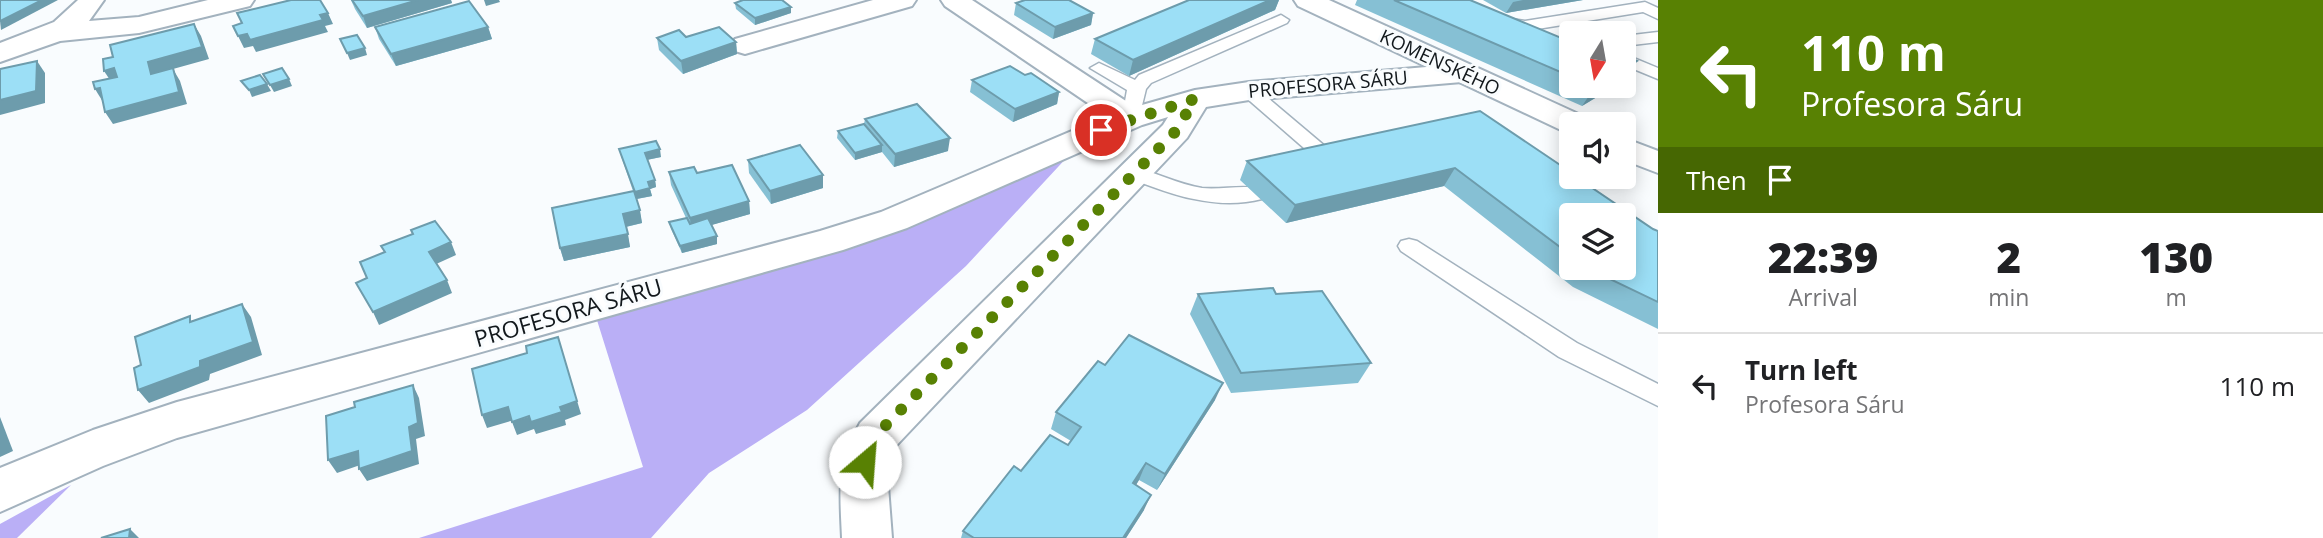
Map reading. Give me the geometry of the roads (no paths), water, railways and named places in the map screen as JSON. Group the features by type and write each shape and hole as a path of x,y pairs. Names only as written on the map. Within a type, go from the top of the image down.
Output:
{"street":[{"path":"0,53 54,33 75,20 91,0"},
{"path":"54,33 139,25 241,0"},
{"path":"746,45 903,0"},
{"path":"954,0 1134,103"},
{"name":"KOMENSKÉHO","path":"1307,0 1559,117"},
{"name":"PROFESORA SÁRU","path":"0,491 61,461 154,427 830,241 894,220 1134,103 1462,73"},
{"path":"867,538 864,474 869,448 876,436 1176,131 1195,99"},
{"path":"1636,153 1658,163"}],"lane":[{"path":"1456,0 1494,21 1525,26 1645,7 1658,14"},
{"name":"PROFESORA SÁRU","path":"1134,103 1145,79 1281,20"},
{"path":"1636,40 1658,37"},
{"path":"1636,64 1658,74"},
{"path":"1099,68 1134,103"},
{"path":"1249,91 1319,151"},
{"path":"1134,173 1187,194 1224,198 1255,194"},
{"path":"1409,246 1493,304 1568,350 1658,396"}]}
